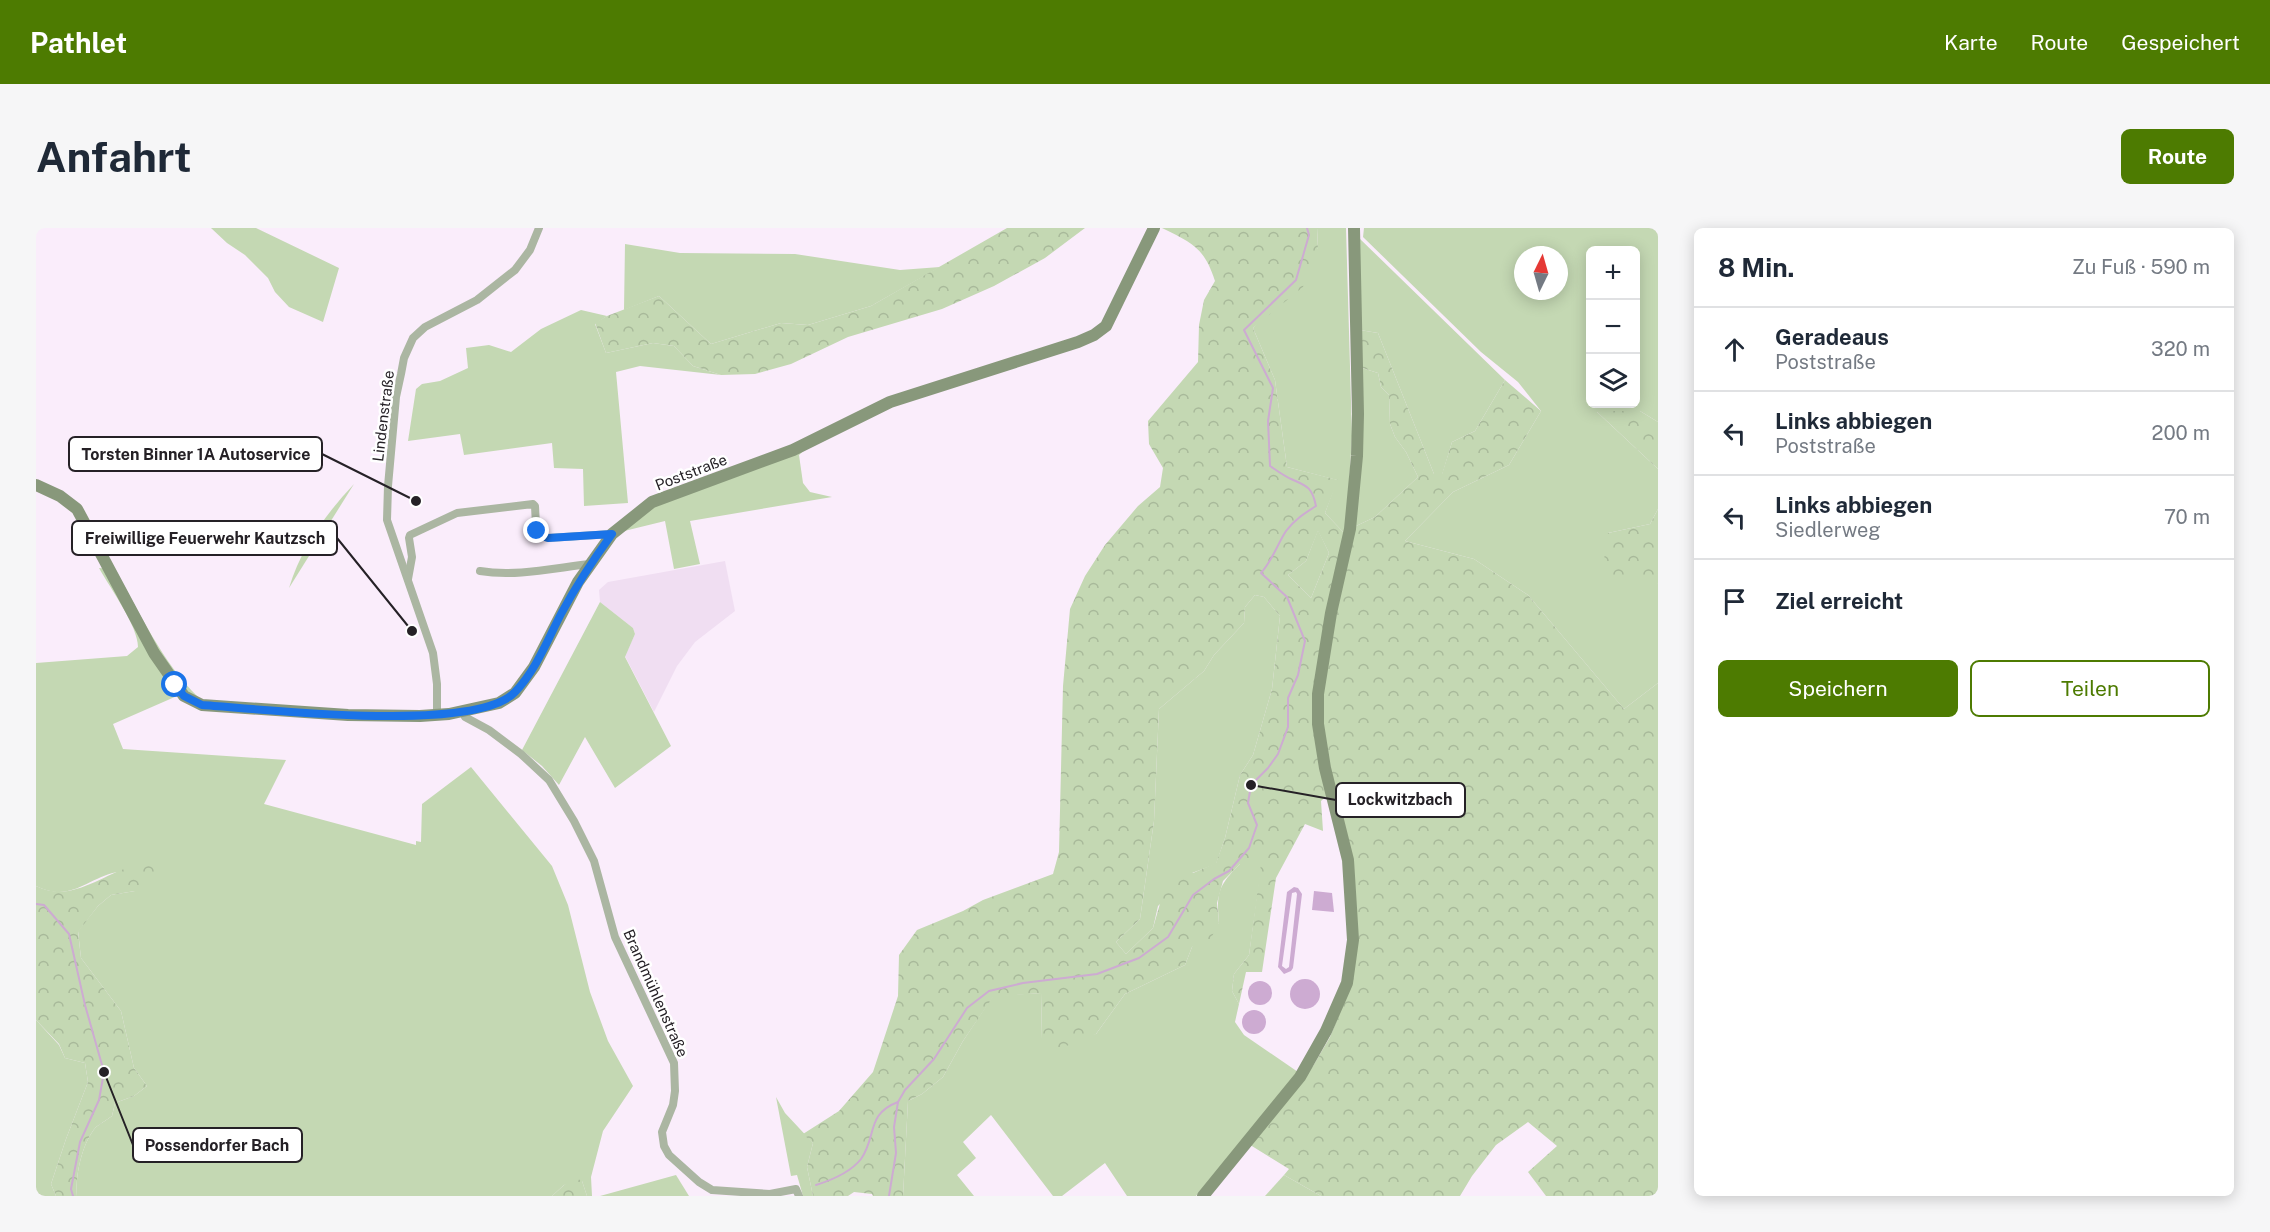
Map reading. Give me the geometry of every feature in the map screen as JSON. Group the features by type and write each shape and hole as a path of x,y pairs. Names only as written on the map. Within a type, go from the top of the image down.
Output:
{"street":[{"name":"Lindenstraße","path":"437,716 437,684 433,653 387,520 396,397 404,358 413,338 425,327 477,300 515,270 530,250 539,228"},
{"name":"Poststraße","path":"36,485 60,496 77,509 149,643 184,696 202,705 348,715 437,716 499,704 515,693 534,667 561,613 590,564 612,534 652,502 793,450 890,402 1027,359 1094,335 1106,326 1154,228"},
{"path":"1203,1196 1300,1077 1326,1031 1347,983 1353,940 1348,860 1325,768 1318,724 1318,704 1331,613 1350,529 1357,456 1354,228"},
{"name":"Lindenstraße","path":"407,582 412,557 410,535 457,513 527,503 535,506 537,531 541,536 548,538 612,534"},
{"path":"480,571 516,573 590,564"},
{"name":"Brandmühlenstraße","path":"462,711 465,717 489,730 521,754 549,780 590,853 598,871 618,944 674,1063 673,1106 662,1132 664,1146 669,1155 699,1182 712,1190 770,1194 796,1189 800,1196"}],"shaded area":[{"path":"725,561 735,611 695,642 677,666 654,712 625,656 635,634 633,628 600,602 599,590 608,582"},
{"path":"1294,887 1298,888 1302,894 1293,968 1284,974 1278,967 1287,892","holes":["1292,893 1297,894 1289,967 1286,969 1282,966"]},
{"path":"1314,891 1332,893 1334,912 1312,910"},
{"path":"1305,979 1316,983 1320,994 1316,1005 1305,1009 1294,1005 1290,994 1294,983"},
{"path":"1260,981 1265,982 1271,988 1271,998 1265,1004 1260,1005 1255,1004 1249,998 1248,993 1249,988 1255,982"},
{"path":"1254,1010 1259,1011 1265,1017 1265,1027 1259,1033 1254,1034 1249,1033 1243,1027 1242,1022 1243,1017 1249,1011"}],"green space":[{"path":"211,228 256,228 339,268 323,322 289,307 275,292 268,278 245,255"},
{"path":"1007,228 1085,228 1045,258 994,286 942,309 848,337 791,364 755,374 721,375 693,366 674,346 653,343 606,353 595,323 659,296 711,344 781,323 808,325 871,306"},
{"path":"1162,228 1317,228 1318,248 1303,287 1253,328 1275,380 1287,467 1338,480 1325,513 1346,535 1354,527 1375,517 1418,477 1390,424 1389,395 1381,387 1378,373 1362,368 1360,330 1378,333 1434,474 1442,474 1452,442 1475,431 1505,380 1541,411 1509,465 1453,492 1405,541 1474,559 1528,595 1624,709 1658,683 1658,1196 1546,1196 1528,1172 1557,1146 1528,1122 1496,1145 1460,1196 1321,1196 1284,1175 1289,1169 1247,1143 1313,1066 1330,1037 1351,985 1357,940 1332,791 1321,801 1323,831 1305,824 1276,878 1262,972 1246,972 1239,1004 1232,991 1234,974 1249,955 1261,864 1240,864 1223,881 1217,903 1219,923 1209,942 1192,947 1185,965 1125,994 1096,1034 1054,1051 1042,1039 1041,993 993,997 963,1041 943,1077 922,1094 908,1101 903,1196 873,1196 854,1192 848,1196 813,1196 807,1167 813,1143 803,1134 839,1111 873,1072 898,996 899,955 917,930 983,900 1053,874 1059,852 1063,686 1070,609 1085,576 1105,545 1138,506 1160,487 1163,468 1149,444 1148,421 1198,362 1199,325 1204,300 1215,281 1206,260 1196,247","holes":["1318,531 1329,553 1311,598 1288,575 1306,561","1255,595 1264,597 1280,616 1272,689 1253,755 1240,775 1225,838 1216,863 1193,873 1179,867 1167,879 1153,928 1126,954 1116,942 1140,919 1154,821 1159,709 1204,671 1214,655 1244,623 1245,607"]},
{"path":"1317,228 1346,228 1352,436 1346,535 1325,513 1337,480 1287,467 1275,380 1253,328 1318,248"},
{"path":"1364,228 1658,228 1658,422 1640,411 1597,412 1658,469 1658,509 1650,524 1608,533 1658,584 1658,683 1624,709 1528,595 1474,559 1405,541 1453,492 1509,465 1541,411 1518,382 1481,352 1363,237"},
{"path":"1358,237 1505,380 1475,431 1452,442 1442,475 1434,474 1378,333 1360,330"},
{"path":"625,244 680,253 795,254 900,270 940,267 871,306 808,325 781,323 711,344 659,296 624,310"},
{"path":"581,310 607,316 595,324 606,353 653,343 674,346 693,366 721,375 640,366 616,372 628,503 584,506 583,469 554,468 552,443 464,455 460,434 408,441 416,389 422,384 440,381 468,368 466,348 489,345 511,352 541,329"},
{"path":"1362,368 1378,373 1381,387 1389,395 1390,424 1395,437 1406,452 1418,477 1375,517 1354,527"},
{"path":"1596,411 1640,411 1658,422 1658,469"},
{"path":"819,437 799,455 803,483 810,492 832,497 690,521 700,564 674,569 665,521 612,534 652,502"},
{"path":"354,484 289,588 300,559 315,533"},
{"path":"1658,509 1658,584 1602,573 1608,533 1650,524"},
{"path":"1318,530 1329,553 1311,598 1288,575 1306,561"},
{"path":"99,568 115,569 163,653 198,697 177,696 113,724 123,749 286,760 264,804 416,845 416,841 421,842 422,804 471,767 552,866 568,905 590,992 608,1041 633,1086 603,1131 591,1177 592,1196 587,1196 582,1181 564,1185 552,1196 77,1196 80,1160 91,1134 96,1127 112,1116 115,1103 134,1096 147,1086 134,1068 121,1011 81,958 78,931 98,906 111,895 135,891 117,872 69,891 48,891 36,886 36,663 127,656 138,647 129,618"},
{"path":"1255,595 1264,597 1280,616 1272,689 1253,755 1240,775 1225,838 1216,864 1192,873 1158,906 1153,928 1126,954 1116,942 1140,919 1154,821 1159,709 1204,671 1214,655 1244,623 1245,607"},
{"path":"600,602 633,628 635,634 625,657 671,746 615,788 585,737 559,785 542,766 522,750"},
{"path":"1262,863 1249,955 1234,974 1232,991 1239,1004 1235,1022 1244,1035 1298,1072 1267,1113 1196,1196 1127,1196 1105,1163 1062,1196 1053,1196 991,1115 963,1142 976,1158 957,1175 974,1196 903,1196 908,1101 922,1094 943,1077 963,1041 993,996 1041,993 1042,1039 1096,1034 1125,994 1185,965 1192,947 1219,923 1220,890 1227,878 1240,864"},
{"path":"159,865 166,876 135,891 111,895 98,906 78,932 81,958 121,1011 134,1068 147,1086 134,1096 115,1103 112,1116 96,1127 91,1134 80,1160 77,1196 56,1196 51,1184 88,1082 85,1063 65,1058 59,1044 36,1020 36,886 61,892 84,887 130,867"},
{"path":"36,1020 59,1045 65,1058 85,1063 88,1082 51,1184 56,1196 36,1196"},
{"path":"776,1097 785,1113 813,1143 807,1167 813,1196 803,1196 797,1175 791,1176"},
{"path":"676,1175 689,1196 600,1196"},
{"path":"1284,1175 1321,1196 1265,1196"},
{"path":"576,1178 582,1181 587,1196 552,1196 564,1185"}],"waterway":[{"path":"889,1196 896,1153 894,1127 898,1102 905,1090 934,1059 967,1008 989,991 1023,983 1097,974 1139,958 1168,937 1193,895 1229,871 1249,848 1257,825 1248,803 1251,785 1278,754 1288,727 1288,698 1298,675 1305,641 1287,597 1261,573 1289,527 1316,506 1308,488 1270,466 1268,421 1273,388 1244,330 1296,280 1309,235 1307,228"},
{"path":"36,904 44,905 69,934 85,1005 104,1072 99,1100 80,1142 71,1189 73,1196"},
{"path":"816,1185 840,1175 857,1164 866,1150 876,1119 888,1107 898,1102"}],"place":[{"name":"Torsten Binner 1A Autoservice","path":"416,501"},
{"name":"Freiwillige Feuerwehr Kautzsch","path":"412,631"},
{"name":"Lockwitzbach","path":"1251,785"},
{"name":"Possendorfer Bach","path":"104,1072"}],"route":[{"path":"175,685 184,696 202,705 348,715 437,716 499,704 515,693 534,667 579,582 612,534 548,538 541,536 537,531"}]}
